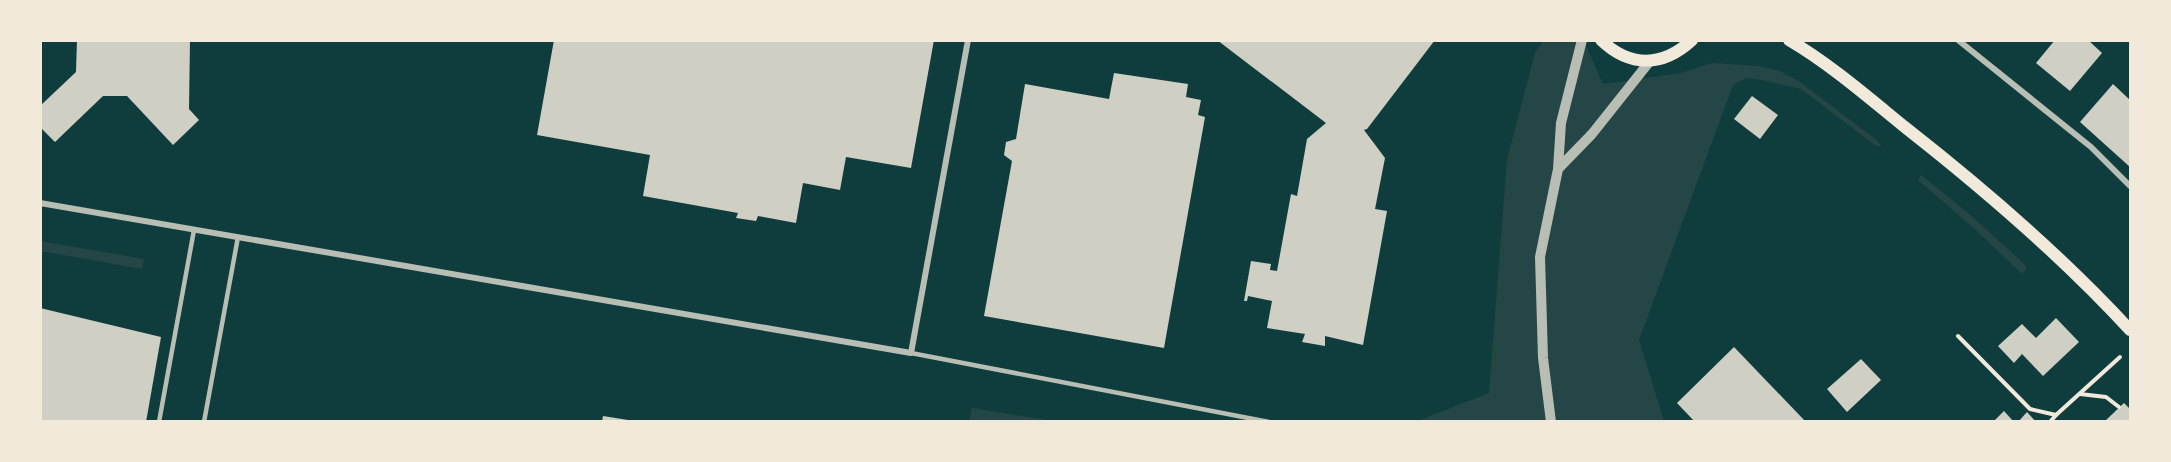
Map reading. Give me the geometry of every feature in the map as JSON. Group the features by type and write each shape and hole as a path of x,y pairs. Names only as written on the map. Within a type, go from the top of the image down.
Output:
{"main road":[{"path":"1601,40 1612,50 1630,59 1650,61 1682,50 1692,40"},
{"path":"1778,40 1791,42 1859,90 1999,204 2061,260 2130,330"}],"street":[{"path":"40,203 911,353 968,40"},
{"path":"1551,422 1543,358 1540,257 1558,169 1561,123 1582,40"},
{"path":"1958,40 2091,147 2130,186"},
{"path":"1558,169 1592,134 1650,61"}],"lane":[{"path":"159,422 194,230"},
{"path":"204,422 238,237"},
{"path":"911,353 1269,422"}],"path":[{"path":"1958,336 2030,409 2056,415"},
{"path":"2050,422 2120,357"},
{"path":"2079,394 2106,398 2119,407"}],"shaded area":[{"path":"1543,41 1584,41 1603,84 1681,73 1712,63 1759,66 1780,71 1800,82 1878,141 1881,146 1876,146 1801,89 1746,78 1733,85 1639,340 1664,421 1415,422 1489,393 1507,159 1535,53"},
{"path":"1921,175 1968,213 2021,261 2027,268 2022,274 1918,180"},
{"path":"40,241 144,259 142,269 41,251"},
{"path":"972,408 1053,421 969,421"}],"building":[{"path":"77,40 190,40 189,109 199,120 173,145 127,96 103,96 55,142 40,127 40,106 76,72"},
{"path":"554,40 934,40 911,168 846,157 840,190 803,183 796,223 758,216 756,221 736,218 738,213 643,196 650,155 537,135"},
{"path":"1217,40 1435,40 1364,130 1385,158 1375,209 1387,211 1363,345 1325,336 1325,346 1302,342 1305,334 1267,328 1272,301 1248,296 1247,301 1244,301 1251,261 1271,264 1270,270 1277,271 1291,194 1297,196 1307,139 1326,123"},
{"path":"2055,40 2088,40 2102,53 2070,91 2036,63"},
{"path":"1114,73 1188,84 1186,97 1201,100 1198,115 1205,117 1164,348 984,316 1012,161 1004,155 1006,142 1016,139 1025,84 1109,99"},
{"path":"2113,84 2130,100 2130,167 2080,122"},
{"path":"1752,96 1778,115 1760,139 1734,119"},
{"path":"40,308 161,337 146,422 40,422"},
{"path":"2056,318 2079,342 2043,376 2022,354 2014,363 1998,346 2022,324 2036,338"},
{"path":"1734,347 1806,422 1695,422 1677,403"},
{"path":"1861,359 1881,380 1847,412 1827,389"},
{"path":"2124,403 2130,409 2130,422 2104,422"},
{"path":"2004,411 2014,422 1993,422"},
{"path":"2027,412 2036,422 2018,422"},
{"path":"603,416 628,420 627,422 602,422"}]}
